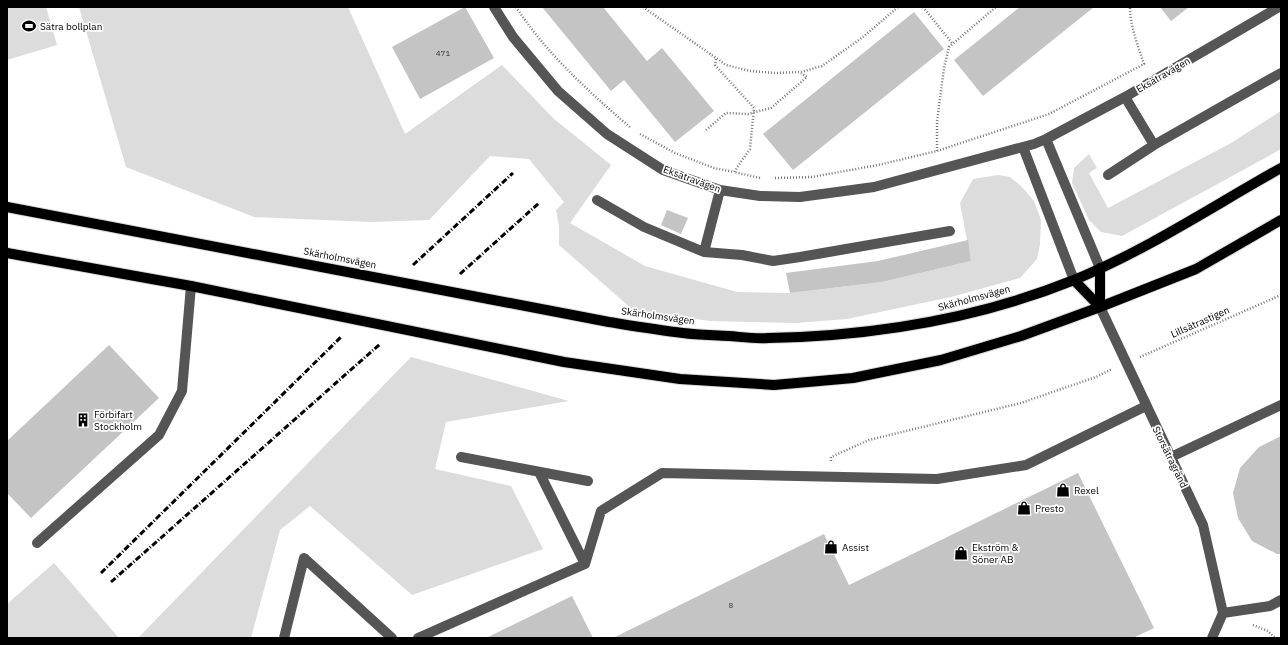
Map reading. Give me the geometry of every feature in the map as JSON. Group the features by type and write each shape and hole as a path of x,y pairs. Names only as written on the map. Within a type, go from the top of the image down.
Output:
{"main road":[{"name":"Skärholmsvägen","path":"7,207 609,322 684,333 767,338 859,333 970,314 1009,302 1074,280 1100,268 1176,230 1281,168"},
{"path":"7,253 191,286 564,362 680,380 774,385 853,378 940,360 1021,336 1100,308 1196,269 1281,220"},
{"path":"1100,268 1100,308"},
{"path":"1074,280 1100,308"}],"street":[{"name":"Eksätravägen","path":"494,7 513,37 558,91 607,134 663,170 720,190 760,196 800,197 874,187 1023,147 1046,139 1126,97 1279,7"},
{"path":"1108,175 1154,145 1281,72"},
{"path":"1126,97 1154,145"},
{"path":"1046,139 1100,268"},
{"path":"1023,147 1074,280"},
{"path":"704,252 720,190"},
{"path":"597,200 644,227 704,252 773,261 950,230"},
{"path":"37,543 159,435 182,391 191,286"},
{"name":"Storsätragränd","path":"1100,308 1203,525 1223,612"},
{"path":"1171,457 1281,405"},
{"path":"418,638 585,564 601,511 662,473 831,478 937,479 1026,465 1146,406"},
{"path":"461,457 588,481"},
{"path":"539,472 585,564"},
{"path":"284,638 304,558 392,638"},
{"path":"1212,638 1223,612 1270,606 1281,600"}],"path":[{"path":"516,7 554,57 591,94 633,130 675,153 714,168 764,179"},
{"path":"643,7 726,65 750,71 775,73 801,72 822,66 863,37 898,7"},
{"path":"923,7 952,43"},
{"path":"937,151 937,122 944,68 949,47 996,7"},
{"path":"772,178 812,177 937,151 1049,114 1144,64 1137,46 1130,7"},
{"path":"716,59 716,65 754,108 750,149 734,172"},
{"path":"706,130 726,113 748,114 771,108 807,77 801,72"},
{"name":"Lillsätrastigen","path":"831,478 831,457 869,440 1021,403 1096,377 1281,295"}],"shaded area":[{"name":"Sätra bollplan","path":"7,7 46,7 57,45 7,60"},
{"path":"79,7 348,7 405,134 502,65 553,118 611,165 570,223 645,266 737,292 790,293 882,282 971,261 960,203 973,179 998,175 1010,177 1021,186 1034,201 1041,220 1040,244 1037,259 1020,278 951,297 847,319 796,323 710,321 633,310 559,245 559,226 556,210 564,202 529,159 490,156 429,220 372,222 254,217 126,167"},
{"path":"1281,111 1281,149 1122,236 1101,232 1089,220 1072,183 1074,168 1089,154 1097,168 1089,173 1108,208 1231,143"},
{"path":"411,357 569,401 446,422 435,469 511,486 543,549 412,595 310,506 280,530 251,638 138,638"},
{"path":"54,563 119,638 7,638 7,604"}],"building":[{"path":"465,7 494,58 420,99 392,47"},
{"path":"542,7 603,7 647,61 662,48 714,111 675,142 624,80 611,91"},
{"path":"1020,7 1094,7 983,96 954,60"},
{"path":"1160,7 1189,7 1171,21"},
{"path":"914,12 944,49 793,170 763,134"},
{"path":"667,210 688,218 681,234 661,225"},
{"path":"968,240 971,261 882,282 790,293 786,273 878,261"},
{"name":"Förbifart Stockholm","path":"109,345 159,398 31,518 7,493 7,441"},
{"path":"1281,436 1281,554 1277,554 1252,541 1238,518 1233,493 1240,468 1259,447"},
{"path":"1078,473 1154,628 1133,638 613,638 824,534 849,585"},
{"path":"572,596 593,638 486,638"}],"railway":[{"path":"413,265 513,173"},
{"path":"460,274 539,203"},
{"path":"101,573 342,336"},
{"path":"111,582 380,344"}],"place":[{"name":"Sätra bollplan","path":"29,26"},
{"name":"Förbifart Stockholm","path":"83,420"},
{"name":"Rexel","path":"1063,490"},
{"name":"Presto","path":"1024,508"},
{"name":"Assist","path":"831,547"},
{"name":"Ekström & Söner AB","path":"961,553"}]}
